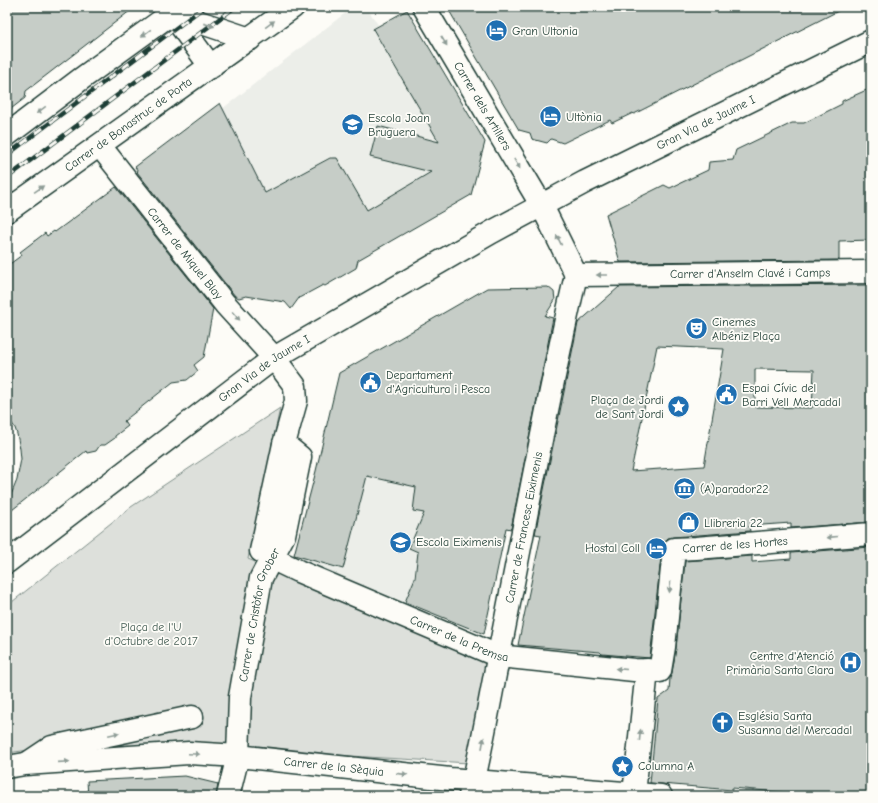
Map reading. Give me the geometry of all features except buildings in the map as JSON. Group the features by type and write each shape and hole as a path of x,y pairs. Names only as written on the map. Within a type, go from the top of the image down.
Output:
{"street":[{"name":"Carrer de Bonastruc de Porta","path":"7,211 294,7"},
{"name":"Carrer dels Artillers","path":"424,7 542,206"},
{"path":"170,9 250,39"},
{"path":"170,9 211,67"},
{"path":"7,136 170,9"},
{"name":"Gran Via de Jaume I","path":"7,562 274,358 492,232 592,178 871,41"},
{"name":"Carrer de Miquel Blay","path":"100,146 226,304 274,358"},
{"path":"542,206 576,275"},
{"name":"Carrer d'Anselm Clavé i Camps","path":"576,275 871,272"},
{"name":"Carrer de Francesc Eiximenis","path":"472,788 481,751 498,656 560,344 576,275"},
{"name":"Carrer de Cristòfor Grober","path":"228,796 238,756 240,697 261,578 266,555 284,535 300,457 284,444 296,401 295,386 274,358"},
{"name":"Carrer de les Hortes","path":"634,794 654,670 664,647 674,549 871,534"},
{"name":"Carrer de la Premsa","path":"266,555 298,571 498,656 654,670"},
{"path":"16,766 52,747 192,717"},
{"name":"Carrer de la Sèquia","path":"16,766 189,753 238,756 472,788 661,796"}],"shaded area":[{"name":"Escola Joan Bruguera","path":"353,7 366,7 379,26 407,10 485,142 471,195 358,260 332,156 265,193 222,109"},
{"name":"Escola Eiximenis","path":"317,465 416,487 413,511 506,528 484,629 477,632 293,556"}],"green space":[{"name":"Plaça de l'U d'Octubre de 2017","path":"280,408 248,559 492,659 469,763 215,748 52,747 7,753 7,606 131,507"}],"railway":[{"path":"7,155 204,7"},
{"path":"7,178 235,7"}],"place":[{"name":"Gran Ultonia","path":"497,31"},
{"name":"Ultònia","path":"551,117"},
{"name":"Escola Joan Bruguera","path":"353,125"},
{"name":"Cinemes Albéniz Plaça","path":"696,329"},
{"name":"Departament d'Agricultura i Pesca","path":"371,382"},
{"name":"Espai Cívic del Barri Vell Mercadal","path":"727,395"},
{"name":"Plaça de Jordi de Sant Jordi","path":"679,407"},
{"name":"(A)parador22","path":"684,489"},
{"name":"Llibreria 22","path":"688,523"},
{"name":"Escola Eiximenis","path":"400,542"},
{"name":"Hostal Coll","path":"656,548"},
{"name":"Centre d'Atenció Primària Santa Clara","path":"850,663"},
{"name":"Església Santa Susanna del Mercadal","path":"723,723"},
{"name":"Columna A","path":"623,766"}]}
